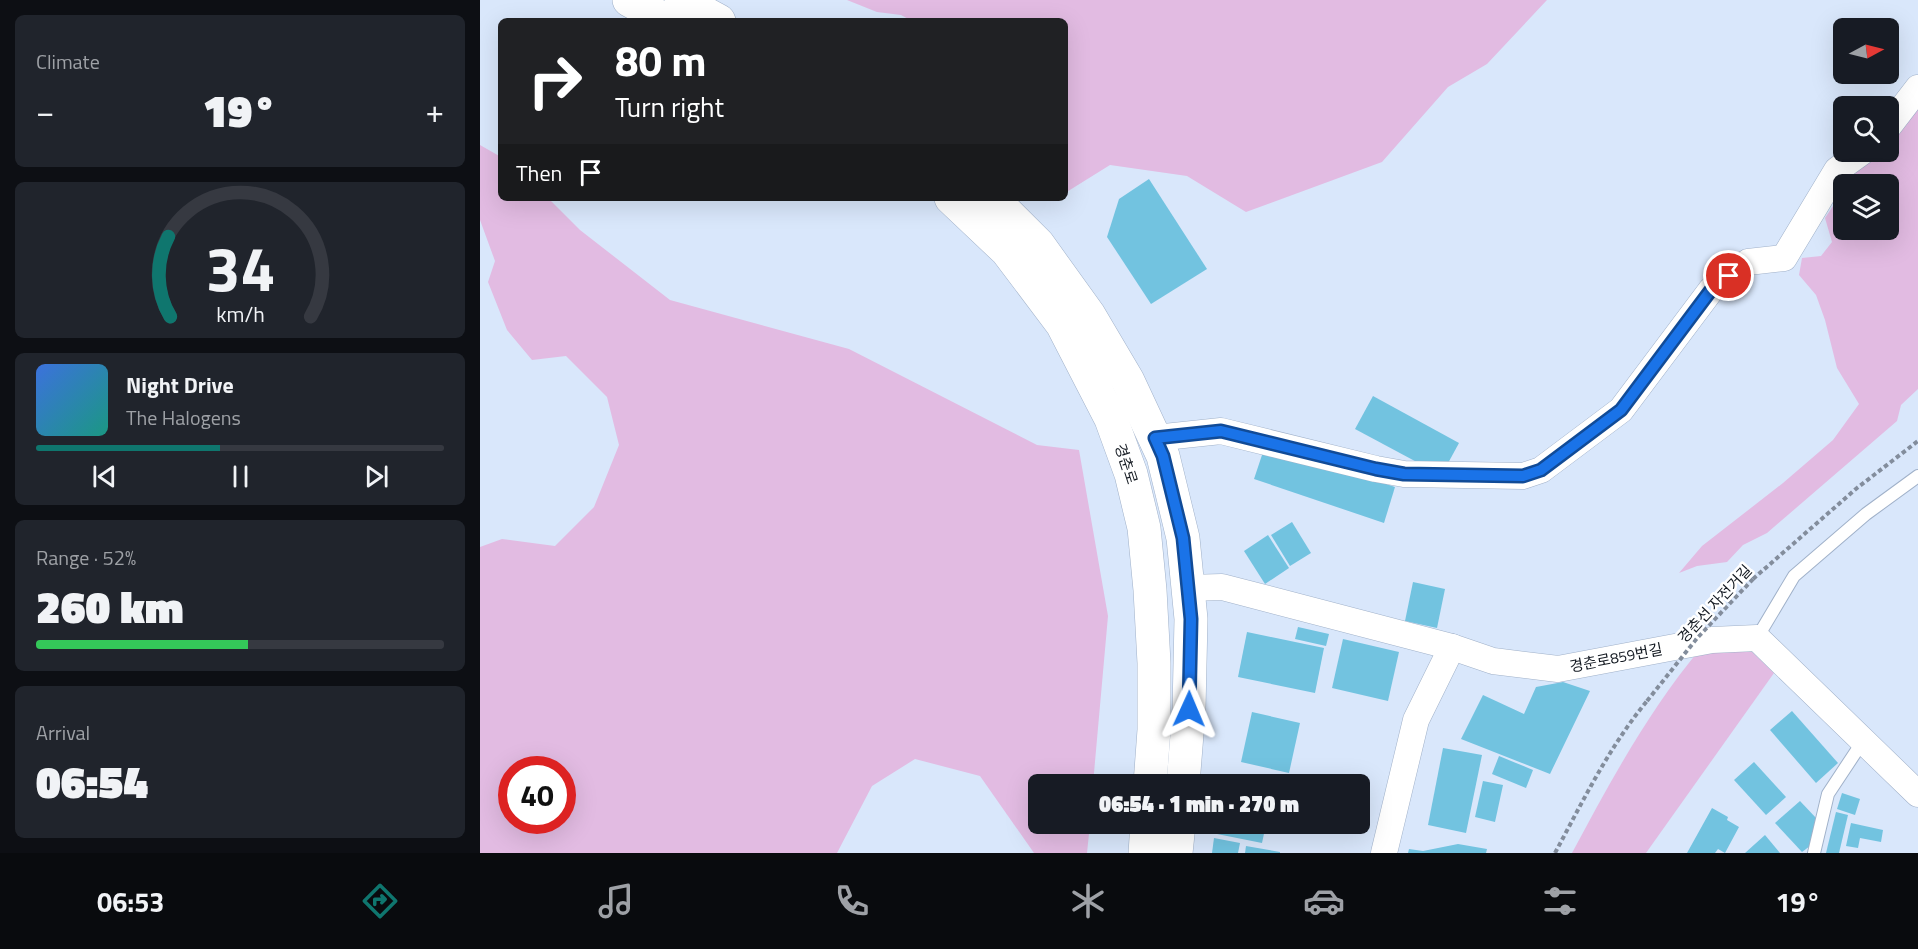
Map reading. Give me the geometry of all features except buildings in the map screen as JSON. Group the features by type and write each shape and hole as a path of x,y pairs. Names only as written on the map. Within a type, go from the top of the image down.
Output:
{"street":[{"path":"629,0 662,18"},
{"path":"681,0 714,18"},
{"path":"1899,113 1918,88"},
{"path":"1155,438 1221,431 1404,474 1523,476 1541,470 1621,410 1711,290 1748,262 1784,258 1837,170 1848,162"},
{"name":"경춘로","path":"954,201 1007,251 1062,324 1111,419 1131,474 1144,528 1150,590 1154,685 1151,774"},
{"path":"995,201 1038,244 1089,315 1128,381 1163,456 1183,538 1191,619 1189,709 1184,774"},
{"name":"경춘로859번길","path":"1188,588 1222,587 1452,647 1493,661 1558,669 1712,640 1757,638"},
{"path":"1757,638 1918,794"},
{"path":"1384,853 1416,720 1452,647"},
{"path":"1145,853 1146,834"},
{"path":"1176,853 1178,834"}],"lane":[{"path":"1757,638 1794,576 1866,514 1918,476"},
{"path":"1814,853 1828,794 1863,741"}],"path":[{"name":"경춘선 자전거길","path":"1555,853 1597,774 1630,721 1698,636 1753,579 1857,488 1918,441"}],"shaded area":[{"path":"847,0 1547,0 1487,64 1448,87 1382,162 1246,212 1187,176 1110,165 1068,191 1068,18 906,18 901,15 877,12"},
{"path":"1918,105 1918,389 1901,405 1897,421 1767,533 1743,545 1727,562 1697,566 1679,573 1702,546 1783,483 1833,440 1859,404 1837,368 1816,295 1799,275 1802,258 1821,256 1832,242 1825,218 1833,206 1833,240 1899,240 1899,174 1856,174 1867,162 1899,162 1899,131"},
{"path":"480,145 498,155 498,201 551,201 580,230 670,300 849,349 1037,445 1079,450 1108,616 1094,774 1028,774 1028,834 1089,834 1087,853 1034,853 980,776 915,759 872,786 837,853 480,853 480,547 502,539 555,546 594,507 619,445 607,397 566,356 532,360 507,330 488,282 495,261 480,220"},
{"path":"1701,648 1749,649 1774,673 1646,853 1572,853 1647,721"}],"route":[{"path":"1189,709 1191,619 1183,538 1163,456 1155,438 1221,431 1404,474 1523,476 1541,470 1621,410 1711,290 1729,276"}]}
